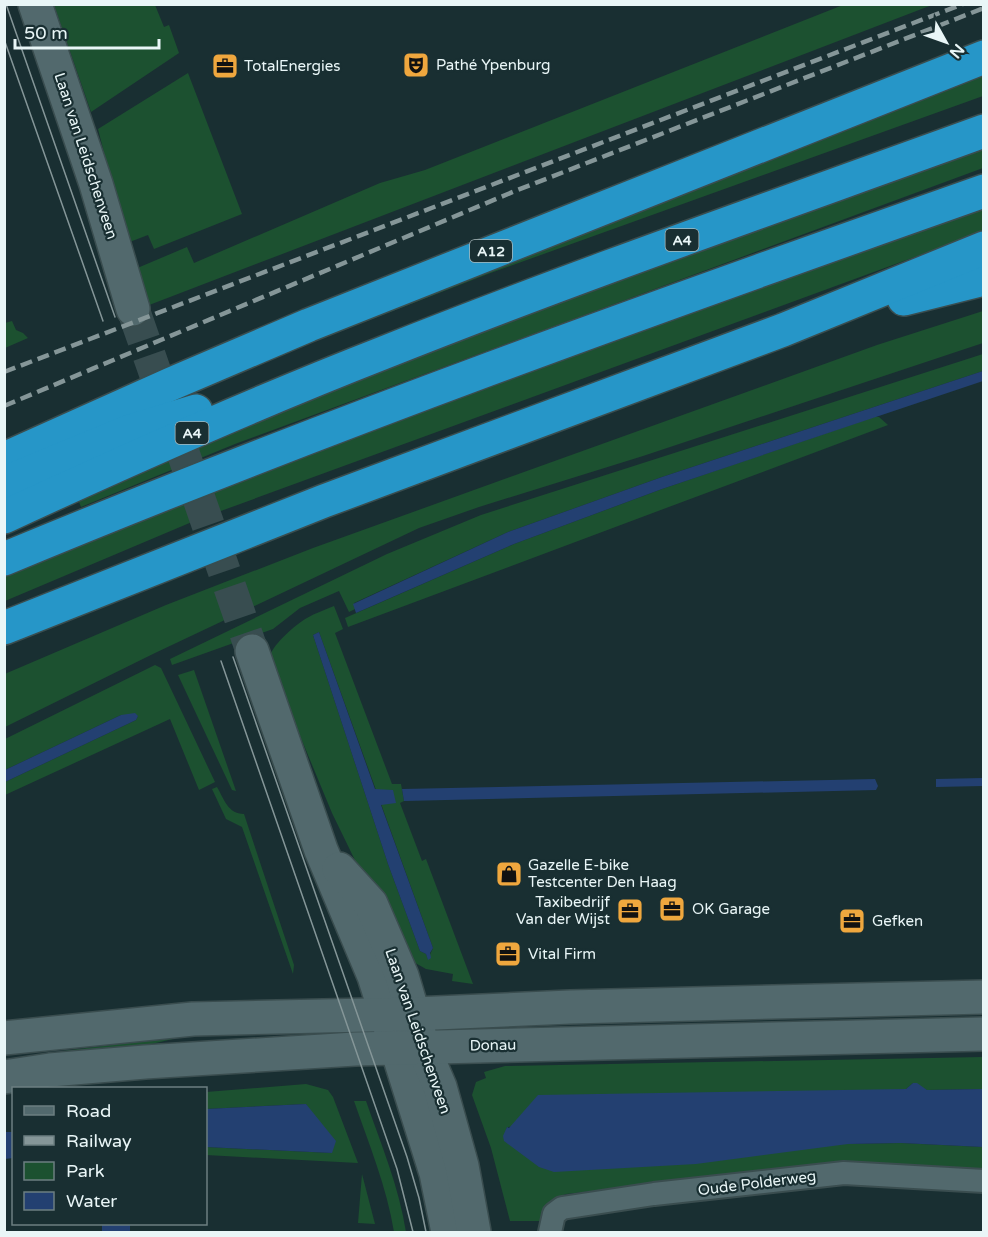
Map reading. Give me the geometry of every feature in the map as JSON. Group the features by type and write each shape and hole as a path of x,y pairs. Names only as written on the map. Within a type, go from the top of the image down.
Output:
{"highway":[{"name":"A12","path":"4,459 309,325 984,57"},
{"name":"A4","path":"4,517 201,429 381,353 619,263 984,131"},
{"path":"4,559 241,464 379,412 984,190"},
{"path":"4,628 313,505 783,330 984,248"},
{"path":"783,330 984,279"},
{"name":"A4","path":"4,483 130,431 381,353"}],"main road":[{"name":"Laan van Leidschenveen","path":"35,4 96,184 133,309"},
{"name":"Laan van Leidschenveen","path":"252,651 321,850 375,976 400,1015 410,1047 448,1233"},
{"path":"4,1038 193,1019 984,997"},
{"name":"Donau","path":"4,1077 50,1070 145,1062 355,1049 984,1034"},
{"name":"Laan van Leidschenveen","path":"410,1047 440,1087 462,1166 474,1233"}],"street":[{"name":"Oude Polderweg","path":"550,1233 554,1214 562,1208 664,1193 844,1173 984,1181"}],"green space":[{"path":"54,5 155,5 164,27 169,25 179,53 91,112"},
{"path":"843,5 932,5 144,307 135,269 187,247 194,263 380,183 425,170"},
{"path":"983,63 983,96 488,274 167,399"},
{"path":"188,73 242,214 154,249 148,235 127,243 98,129"},
{"path":"983,147 983,168 235,444 81,507 77,497 199,443 538,306"},
{"path":"983,203 983,232 199,519 5,601 5,576 155,511 687,310"},
{"path":"983,311 983,343 419,528 5,727 5,674 166,605 313,548 877,345"},
{"path":"12,321 16,330 28,338 5,348 5,323"},
{"path":"983,354 983,371 662,477 508,532 354,603 355,609 349,612 339,591 300,608 273,629 172,665 170,659 387,554 481,515"},
{"path":"879,417 888,425 348,627 345,618 514,544 662,489"},
{"path":"334,606 343,629 335,633 392,784 401,784 404,801 400,803 422,861 426,859 473,984 452,981 453,974 426,969 410,960 404,961 332,813 269,661 273,650 290,631 310,616","holes":["319,632 433,948 428,959 426,954 420,951 388,864 313,635"]},
{"path":"155,665 161,668 215,782 199,790 170,719 5,795 5,782 136,720 138,716 121,715 5,770 5,739"},
{"path":"194,670 236,791 232,790 178,675"},
{"path":"217,787 230,809 244,814 294,965 293,974 242,827 226,819 212,789"},
{"path":"190,1035 126,1050 64,1058 63,1051"},
{"path":"983,1057 983,1089 927,1090 913,1083 906,1089 506,1129 848,1144 901,1143 983,1147 983,1170 847,1162 566,1194 549,1204 540,1221 510,1221 491,1148 472,1095 476,1082 486,1078 484,1072 505,1066"},
{"path":"306,1084 328,1090 333,1097 358,1163 207,1155 207,1147 332,1153 306,1104 207,1109 207,1092"},
{"path":"354,1101 366,1101 394,1182 406,1232 394,1232 382,1183"},
{"path":"362,1174 375,1224 358,1223"}],"water":[{"path":"983,371 983,381 662,489 514,544 356,613 353,604 508,532 662,477"},
{"path":"319,632 375,789 393,790 396,803 381,805 433,948 430,953 431,958 428,960 426,954 420,951 388,864 313,635"},
{"path":"135,713 138,716 136,720 5,782 5,770 121,715"},
{"path":"983,778 983,786 936,787 936,779"},
{"path":"875,779 878,786 876,790 404,801 402,789"},
{"path":"913,1083 927,1090 983,1089 983,1147 901,1143 848,1144 696,1164 554,1172 539,1167 504,1141 503,1136 507,1127 509,1128 538,1095 906,1089"},
{"path":"306,1104 336,1141 332,1153 207,1147 207,1109"},
{"path":"4,1132 12,1132 12,1158 5,1159"},
{"path":"102,1225 130,1225 130,1232 102,1232"}],"tunnel":[{"path":"133,309 252,651"}],"tram line":[{"path":"6,4 115,317"},
{"path":"4,39 103,321"},
{"path":"233,657 407,1157 426,1232"},
{"path":"221,661 397,1169 413,1232"}],"railway":[{"path":"4,372 963,4"},
{"path":"4,406 515,191 984,8"}],"place":[{"name":"Pathé Ypenburg","path":"416,65"},
{"name":"TotalEnergies","path":"225,66"},
{"name":"Gazelle E-bike Testcenter Den Haag","path":"509,874"},
{"name":"OK Garage","path":"672,909"},
{"name":"Taxibedrijf Van der Wijst","path":"630,911"},
{"name":"Gefken","path":"852,921"},
{"name":"Vital Firm","path":"508,954"}]}
